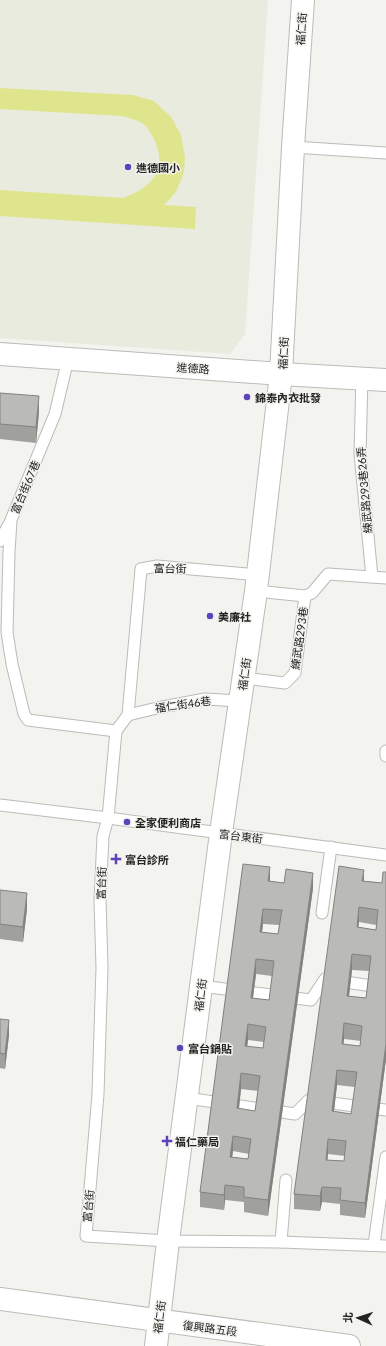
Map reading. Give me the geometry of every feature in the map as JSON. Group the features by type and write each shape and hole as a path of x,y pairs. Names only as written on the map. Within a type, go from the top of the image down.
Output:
{"street":[{"name":"福仁街","path":"156,1346 168,1241 221,833 257,583 282,374 293,147 303,0"},
{"name":"進德路","path":"0,354 386,380"},
{"name":"復興路五段","path":"0,1299 349,1346"}],"lane":[{"path":"293,147 386,153"},
{"name":"富台街67巷","path":"68,359 55,414 11,520 7,632 12,664 24,714 28,720 116,732"},
{"name":"練武路293巷26弄","path":"362,378 360,454 372,577"},
{"path":"0,542 11,520"},
{"name":"富台街","path":"168,1241 86,1236 98,1094 102,968 100,900 103,836 108,818 116,732 128,715 141,569 157,566 257,583"},
{"name":"練武路293巷","path":"257,583 305,596 312,593 328,574 386,578"},
{"name":"練武路293巷","path":"243,678 285,683 295,673 305,596"},
{"name":"福仁街46巷","path":"128,715 205,699 240,700"},
{"path":"386,751 386,756"},
{"name":"富台東街","path":"0,805 386,855"},
{"path":"322,913 331,848"},
{"path":"201,986 312,1000 325,979 386,988"},
{"path":"187,1098 295,1114 309,1100 386,1110"},
{"path":"374,1245 386,1157"},
{"path":"281,1242 286,1180"},
{"path":"168,1241 281,1242 386,1246"}],"shaded area":[{"name":"進德國小","path":"0,0 268,0 245,334 230,354 0,338"}],"green space":[{"path":"0,88 133,95 154,101 171,117 181,135 185,157 184,172 176,192 164,205 196,207 195,229 0,216 0,190 123,198 133,194 148,184 158,170 159,162 155,141 143,123 122,116 0,109"}],"building":[{"path":"0,393 39,396 36,427 0,424"},
{"path":"243,864 270,867 268,881 284,883 286,869 313,873 268,1200 244,1197 244,1187 225,1185 224,1195 200,1192","holes":["263,909 282,910 278,934 260,932","256,959 274,961 269,1000 251,998","248,1024 266,1027 263,1048 245,1046","241,1073 260,1076 255,1111 237,1108","233,1136 251,1139 248,1159 230,1157"]},
{"path":"339,866 364,870 362,881 382,883 383,872 386,872 386,1044 365,1203 340,1200 341,1188 322,1187 320,1196 294,1194","holes":["359,907 378,910 376,930 357,927","352,954 371,956 366,998 347,996","344,1023 362,1026 360,1046 342,1044","337,1070 357,1072 351,1114 332,1111","328,1139 346,1141 344,1161 326,1160"]},
{"path":"0,890 27,893 23,927 0,924"},
{"path":"0,1019 9,1020 5,1054 0,1053"}],"place":[{"name":"進德國小","path":"128,167"},
{"name":"錦泰內衣批發","path":"247,397"},
{"name":"美廉社","path":"210,616"},
{"name":"全家便利商店","path":"127,822"},
{"name":"富台診所","path":"116,859"},
{"name":"富台鍋貼","path":"180,1048"},
{"name":"福仁藥局","path":"167,1141"}]}
